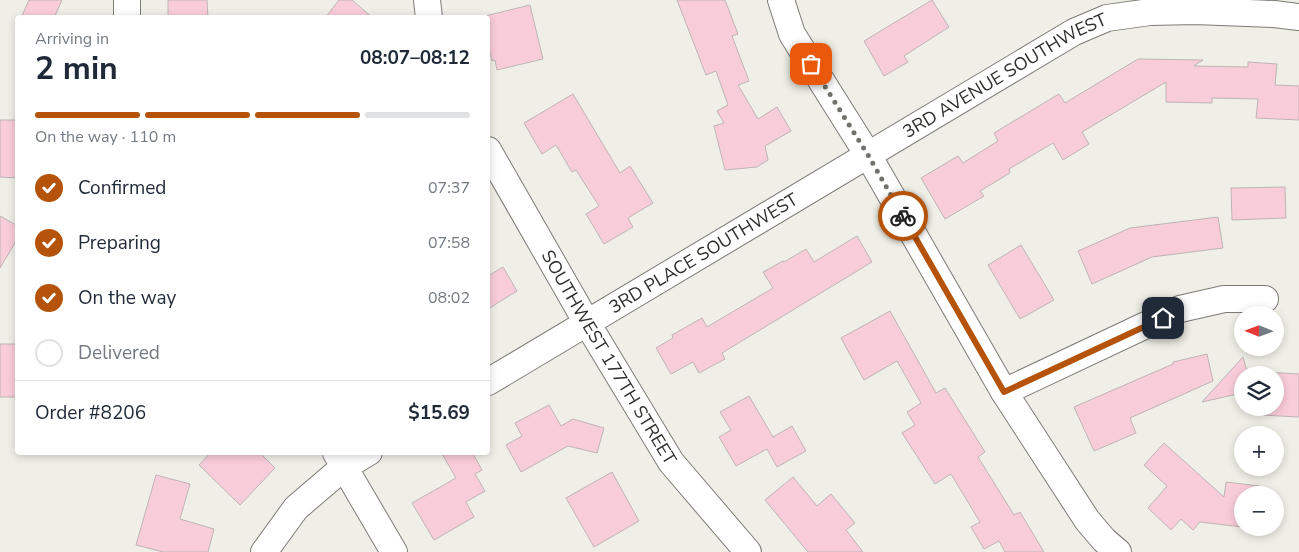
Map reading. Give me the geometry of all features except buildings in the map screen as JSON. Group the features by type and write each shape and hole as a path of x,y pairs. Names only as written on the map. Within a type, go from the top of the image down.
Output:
{"street":[{"path":"126,0 127,15"},
{"path":"427,0 429,15"},
{"path":"781,0 792,34 868,155 1004,392 1087,520 1104,540 1118,552"},
{"name":"3RD AVENUE SOUTHWEST","path":"868,155 1074,32 1107,18 1150,12 1195,11 1274,14 1299,17"},
{"name":"SOUTHWEST 177TH STREET","path":"490,153 587,323 671,462 748,552"},
{"name":"3RD PLACE SOUTHWEST","path":"490,381 868,155"},
{"path":"1004,392 1180,309 1224,299 1265,299"},
{"path":"264,552 296,508 340,460 358,455"},
{"path":"340,460 394,552"}],"way so far":[{"path":"811,64 868,155 903,216"}],"route":[{"path":"903,216 1004,392 1163,318"}]}
